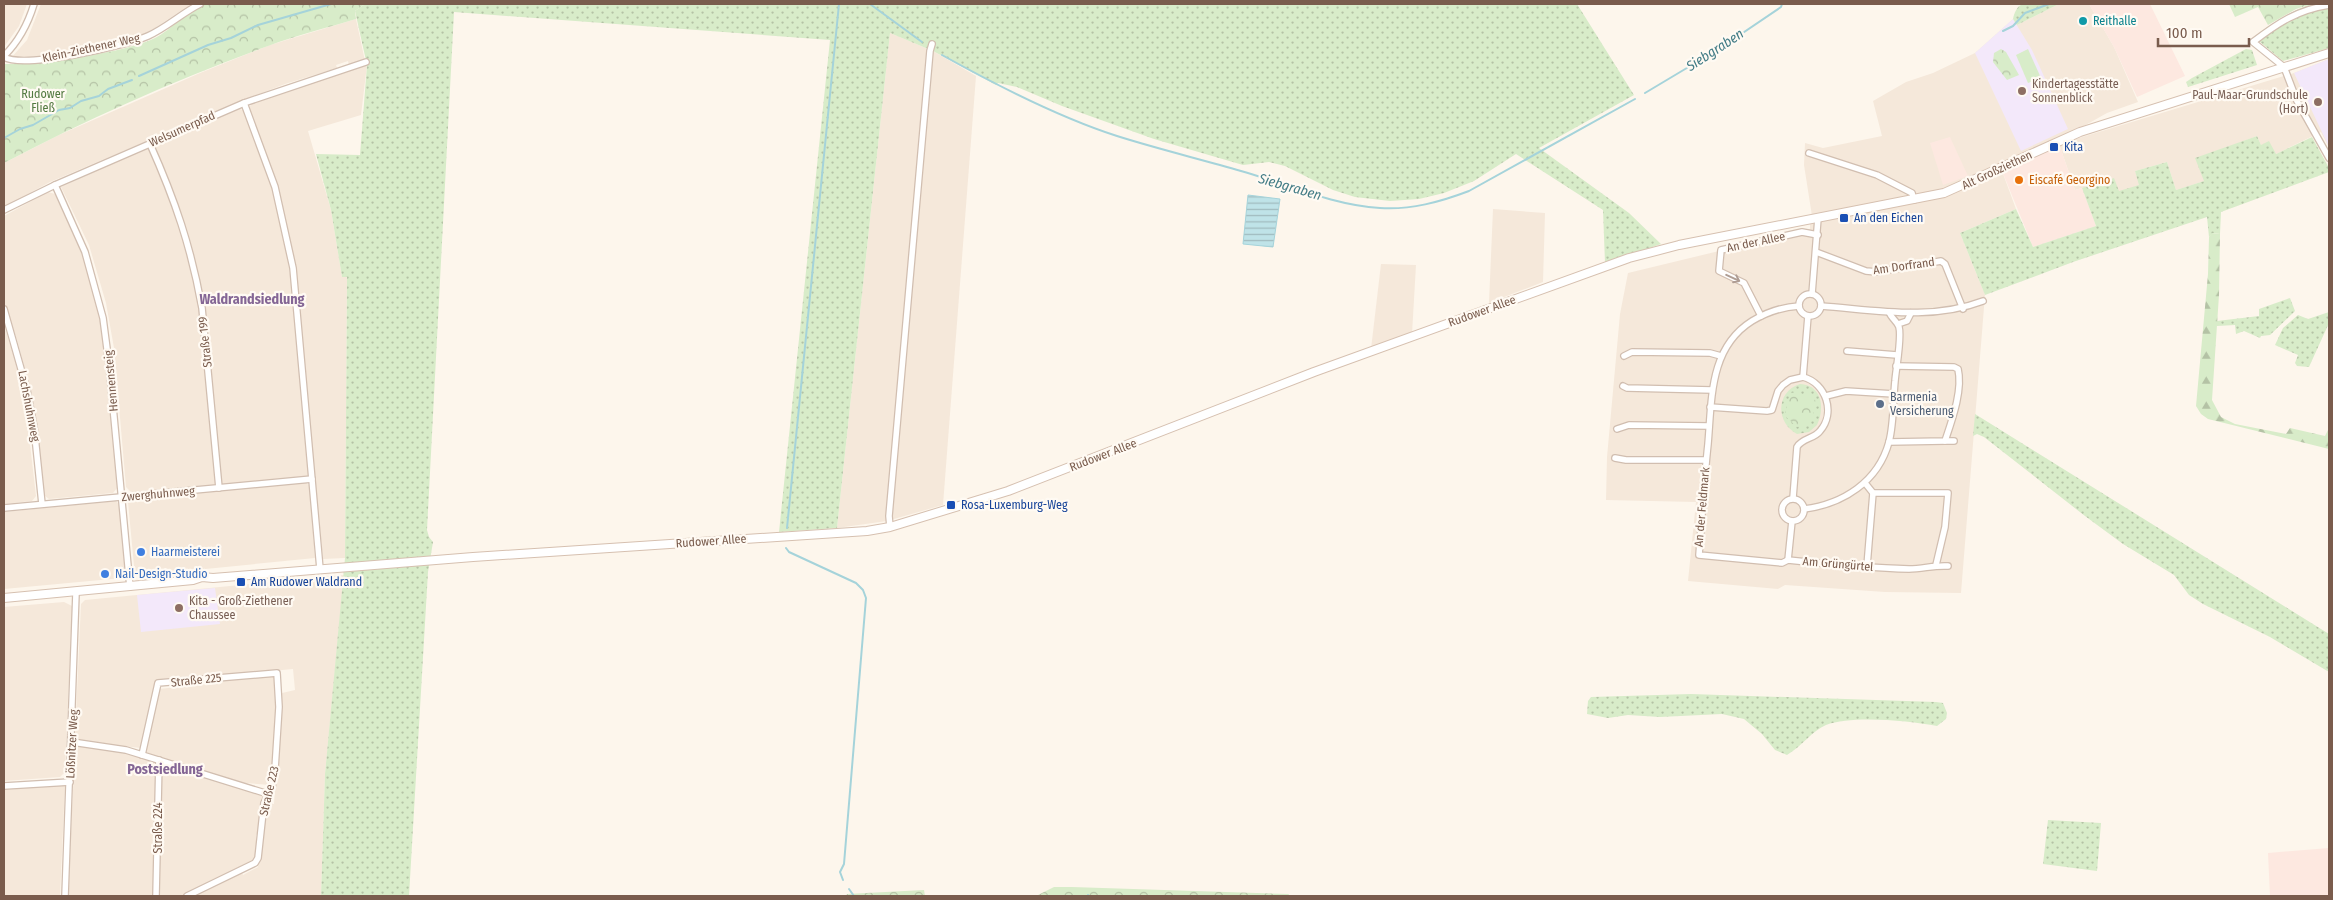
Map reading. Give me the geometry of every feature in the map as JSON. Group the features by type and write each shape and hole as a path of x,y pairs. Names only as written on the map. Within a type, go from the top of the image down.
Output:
{"street":[{"path":"4,57 21,34 34,4"},
{"name":"Klein-Ziethener Weg","path":"4,57 16,62 90,52 149,36 200,4"},
{"path":"2329,5 2307,9 2275,26 2253,42 2284,68 2298,101 2329,158"},
{"path":"890,527 889,516 932,44"},
{"name":"Alt Großziethen","path":"1818,218 1914,200 1962,187 2080,132 2329,54"},
{"name":"Welsumerpfad","path":"4,210 54,185 244,103 366,62"},
{"path":"244,103 270,172 288,237 320,569"},
{"name":"Straße 199","path":"150,144 186,233 197,281 202,308 218,488"},
{"path":"1809,152 1877,175 1912,193 1914,200"},
{"name":"Hennensteig","path":"54,185 85,252 99,300 107,343 130,587"},
{"path":"1812,294 1818,218"},
{"name":"Rudower Allee","path":"4,598 76,593 206,577 868,531 890,527 1008,491 1314,372 1628,258 1679,245 1818,218"},
{"name":"An der Allee","path":"1761,316 1744,283 1718,271 1721,250 1802,232 1818,235"},
{"name":"Am Dorfrand","path":"1816,252 1866,271 1877,272 1942,261 1946,264 1964,309"},
{"path":"1808,316 1801,312 1799,306 1802,297 1812,294"},
{"path":"1808,316 1818,312 1820,306 1819,300 1812,294"},
{"path":"1820,306 1888,312 1937,313 1964,309 1983,302"},
{"name":"An der Feldmark","path":"1698,554 1710,407 1712,390 1721,356 1736,335 1761,316 1782,308 1799,306"},
{"name":"Lachshuhnweg","path":"4,309 27,390 34,427 42,504"},
{"path":"1804,508 1828,505 1839,500 1864,483 1878,468 1889,442 1900,330 1898,324 1888,312"},
{"path":"1898,324 1907,321 1911,313"},
{"path":"1803,377 1808,316"},
{"path":"1847,351 1897,355"},
{"path":"1624,356 1632,352 1710,353 1721,356"},
{"path":"1896,366 1958,368 1957,399 1945,441"},
{"path":"1710,407 1772,410 1778,391 1790,380 1803,377 1820,386 1826,396 1826,419 1824,426 1814,437 1801,442 1797,447 1793,498"},
{"path":"1623,386 1627,388 1712,390"},
{"path":"1826,396 1846,391 1894,394"},
{"path":"1617,430 1629,425 1709,426"},
{"path":"1889,442 1954,441"},
{"name":"An der Feldmark","path":"1615,458 1626,460 1706,460"},
{"name":"Zwerghuhnweg","path":"4,508 312,480"},
{"path":"1864,483 1873,493 1867,566"},
{"path":"1873,493 1949,491 1946,527 1936,565"},
{"path":"1793,498 1802,502 1804,508 1800,519 1792,521 1783,516 1781,510 1784,502 1793,498"},
{"path":"1788,560 1792,521"},
{"name":"Am Grüngürtel","path":"1698,554 1782,563 1788,560 1918,569 1936,565 1948,566"},
{"name":"Lößnitzer Weg","path":"65,896 76,593"},
{"name":"Straße 225","path":"142,755 158,683 277,673"},
{"name":"Straße 223","path":"187,896 254,863 258,858 264,803 272,787 277,746 279,707 277,673"},
{"path":"72,742 126,750 268,794"},
{"name":"Straße 224","path":"156,896 159,760"},
{"path":"4,786 70,782"}],"shaded area":[{"path":"4,4 27,4 19,26 4,47"},
{"path":"41,4 195,4 179,12 146,34 91,49 39,58 12,57 27,40"},
{"path":"2059,4 2089,4 2114,47 2138,102 2107,113 2075,131 1948,189 1812,216 1804,165 1805,143 1823,148 1882,136 1873,101 1906,82 1933,73 1975,53 2013,19 2017,25"},
{"path":"2089,4 2150,4 2185,76 2137,97 2114,47"},
{"path":"356,19 365,61 349,65 348,61 336,65 337,68 285,84 244,100 50,182 4,207 4,163 59,135 200,73 270,45"},
{"name":"Kindertagesstätte Sonnenblick","path":"2013,19 2032,50 2068,129 2021,151 1975,53"},
{"path":"890,33 933,51 976,76 943,505 887,521 837,528"},
{"path":"2329,59 2329,147 2321,132 2276,154 2261,145 2257,136 2241,142 2204,181 2176,190 2167,162 2135,171 2140,185 2119,192 2082,188 2075,190 2059,144 2294,73"},
{"name":"Paul-Maar-Grundschule (Hort)","path":"2329,59 2329,147 2294,73"},
{"path":"367,65 361,115 308,131 331,210 342,277 347,277 345,558 323,559 293,254 281,199 249,108 252,103 285,90"},
{"path":"239,108 244,111 261,153 284,236 291,281 309,474 305,478 224,486 220,482 207,340 210,339 209,327 206,327 190,243 174,193 155,149 157,143"},
{"path":"1950,137 1968,176 1943,185 1930,143"},
{"path":"2059,144 2075,190 2082,188 2096,226 2033,247 2002,171"},
{"path":"146,148 151,151 175,209 194,276 202,327 199,328 201,340 203,340 216,482 213,486 131,492 126,487 114,348 106,303 89,245 61,187"},
{"path":"2002,171 2016,209 1960,233 1985,295 1961,593 1885,592 1785,585 1778,589 1688,581 1696,502 1606,500 1607,457 1620,314 1628,273 1810,229 1810,222 1951,194"},
{"path":"48,192 55,194 70,225 82,253 97,303 104,346 117,488 113,493 49,499 44,495 31,391 4,301 4,216"},
{"path":"1493,209 1545,213 1543,282 1489,303"},
{"path":"1381,264 1416,265 1412,334 1371,349"},
{"path":"4,325 15,360 26,410 36,496 32,501 4,504"},
{"path":"305,482 310,486 315,558 135,576 128,502 130,500"},
{"path":"116,501 119,504 125,571 122,578 4,589 4,512"},
{"path":"344,575 325,774 321,896 192,896 241,871 243,875 258,867 266,803 274,804 282,693 295,690 293,669 157,682 141,748 79,741 75,736 81,604 85,600"},
{"name":"Kita - Groß-Ziethener Chaussee","path":"215,588 220,624 141,632 137,595"},
{"path":"64,602 72,606 65,772 60,777 4,781 4,607"},
{"path":"275,674 278,710 270,785 234,782 145,754 159,689 177,687 177,683"},
{"path":"79,744 110,748 154,762 156,804 153,896 68,896 75,748"},
{"path":"167,765 263,794 259,833 256,835 256,857 253,861 183,896 159,896 161,766"},
{"path":"65,785 60,896 4,896 4,790"},
{"path":"2329,848 2329,896 2270,896 2268,853"}],"green space":[{"name":"Rudower Fließ","path":"205,4 365,4 355,11 356,19 279,42 201,72 101,115 4,163 4,64 81,57 123,49 155,38 191,11"},
{"path":"365,4 1577,4 1634,95 1539,148 1629,213 1661,244 1605,263 1603,210 1516,154 1474,181 1444,193 1419,199 1390,201 1355,197 1333,190 1285,166 1269,162 1243,165 1154,139 1062,106 1017,87 998,83 996,85 933,51 890,33 837,528 779,532 830,40 454,12 427,530 433,542 428,572 409,896 321,896 325,774 345,558 347,277 342,277 331,210 316,154 360,155 367,65 355,11"},
{"path":"2023,4 2059,4 2017,25 2013,17 2017,8"},
{"path":"2229,4 2311,4 2296,9 2268,25 2258,7 2235,17"},
{"path":"2311,4 2318,10 2329,8 2329,48 2283,61 2254,37 2281,18"},
{"path":"2001,49 2006,52 2019,75 2007,80 1993,62 1994,53"},
{"path":"2028,49 2041,78 2028,83 2016,55"},
{"path":"2246,49 2252,50 2257,65 2188,87 2186,82 2192,78"},
{"path":"2257,136 2261,145 2269,141 2276,154 2312,137 2329,168 2329,172 2221,212 2220,234 2213,233 2209,237 2207,217 2073,262 1985,295 1960,233 2016,209 2033,247 2096,226 2082,188 2114,178 2119,191 2139,185 2135,171 2167,162 2176,190 2204,181 2195,158"},
{"path":"2212,233 2220,234 2219,295 2212,400 2221,417 2235,424 2286,434 2290,428 2325,436 2329,428 2329,449 2208,419 2201,414 2196,406 2208,274 2209,237"},
{"path":"2290,298 2295,311 2270,335 2261,336 2260,338 2244,331 2236,334 2235,325 2217,326 2217,321 2259,316 2259,309"},
{"path":"2329,312 2329,323 2309,367 2297,366 2295,363 2298,355 2275,345 2283,328 2298,315 2308,319"},
{"path":"1800,384 1813,388 1817,393 1820,398 1821,412 1817,425 1809,432 1797,434 1785,423 1781,408 1786,394"},
{"path":"1797,392 1799,396 1808,395 1815,400 1817,405 1809,423 1797,427 1785,416 1785,413 1791,393"},
{"path":"1975,414 2329,634 2329,672 2270,637 2203,604 2189,595 2174,575 2123,544 1984,437 1977,434 1973,436"},
{"path":"1691,694 1936,702 1943,703 1947,713 1946,719 1937,726 1881,720 1837,722 1821,727 1787,755 1775,750 1762,734 1744,719 1722,714 1660,717 1628,715 1608,718 1587,714 1588,701 1591,697"},
{"path":"2048,820 2101,823 2097,871 2043,864"},
{"path":"1054,887 1289,894 1288,896 1036,896"},
{"path":"924,890 925,896 846,896 847,894"}],"water":[{"path":"1248,195 1280,199 1273,247 1243,244"}],"waterway":[{"name":"Rudower Fließ","path":"139,76 258,25 331,4"},
{"path":"787,528 839,4"},
{"name":"Siebgraben","path":"870,4 922,42"},
{"name":"Siebgraben","path":"1645,93 1722,47 1781,7 1782,4"},
{"path":"2003,31 2013,26 2025,13 2049,4"},
{"name":"Siebgraben","path":"942,55 984,78 1072,120 1132,141 1241,171 1344,203 1380,208 1403,208 1425,204 1469,191 1635,99"},
{"name":"Rudower Fließ","path":"4,138 20,129 33,125 59,110 70,108 81,101 99,96 108,89 132,80"},
{"path":"786,548 789,552 856,583 863,590 866,598 844,864 840,872 843,880"},
{"path":"849,889 854,896"}],"place":[{"name":"Reithalle","path":"2083,21"},
{"name":"Kindertagesstätte Sonnenblick","path":"2022,91"},
{"name":"Paul-Maar-Grundschule (Hort)","path":"2318,102"},
{"name":"Kita","path":"2054,147"},
{"name":"Eiscafé Georgino","path":"2019,180"},
{"name":"An den Eichen","path":"1844,218"},
{"name":"Barmenia Versicherung","path":"1880,404"},
{"name":"Rosa-Luxemburg-Weg","path":"951,505"},
{"name":"Haarmeisterei","path":"141,552"},
{"name":"Nail-Design-Studio","path":"105,574"},
{"name":"Am Rudower Waldrand","path":"241,582"},
{"name":"Kita - Groß-Ziethener Chaussee","path":"179,608"}],"district":[{"name":"Waldrandsiedlung","path":"252,299"},
{"name":"Postsiedlung","path":"165,769"}]}
